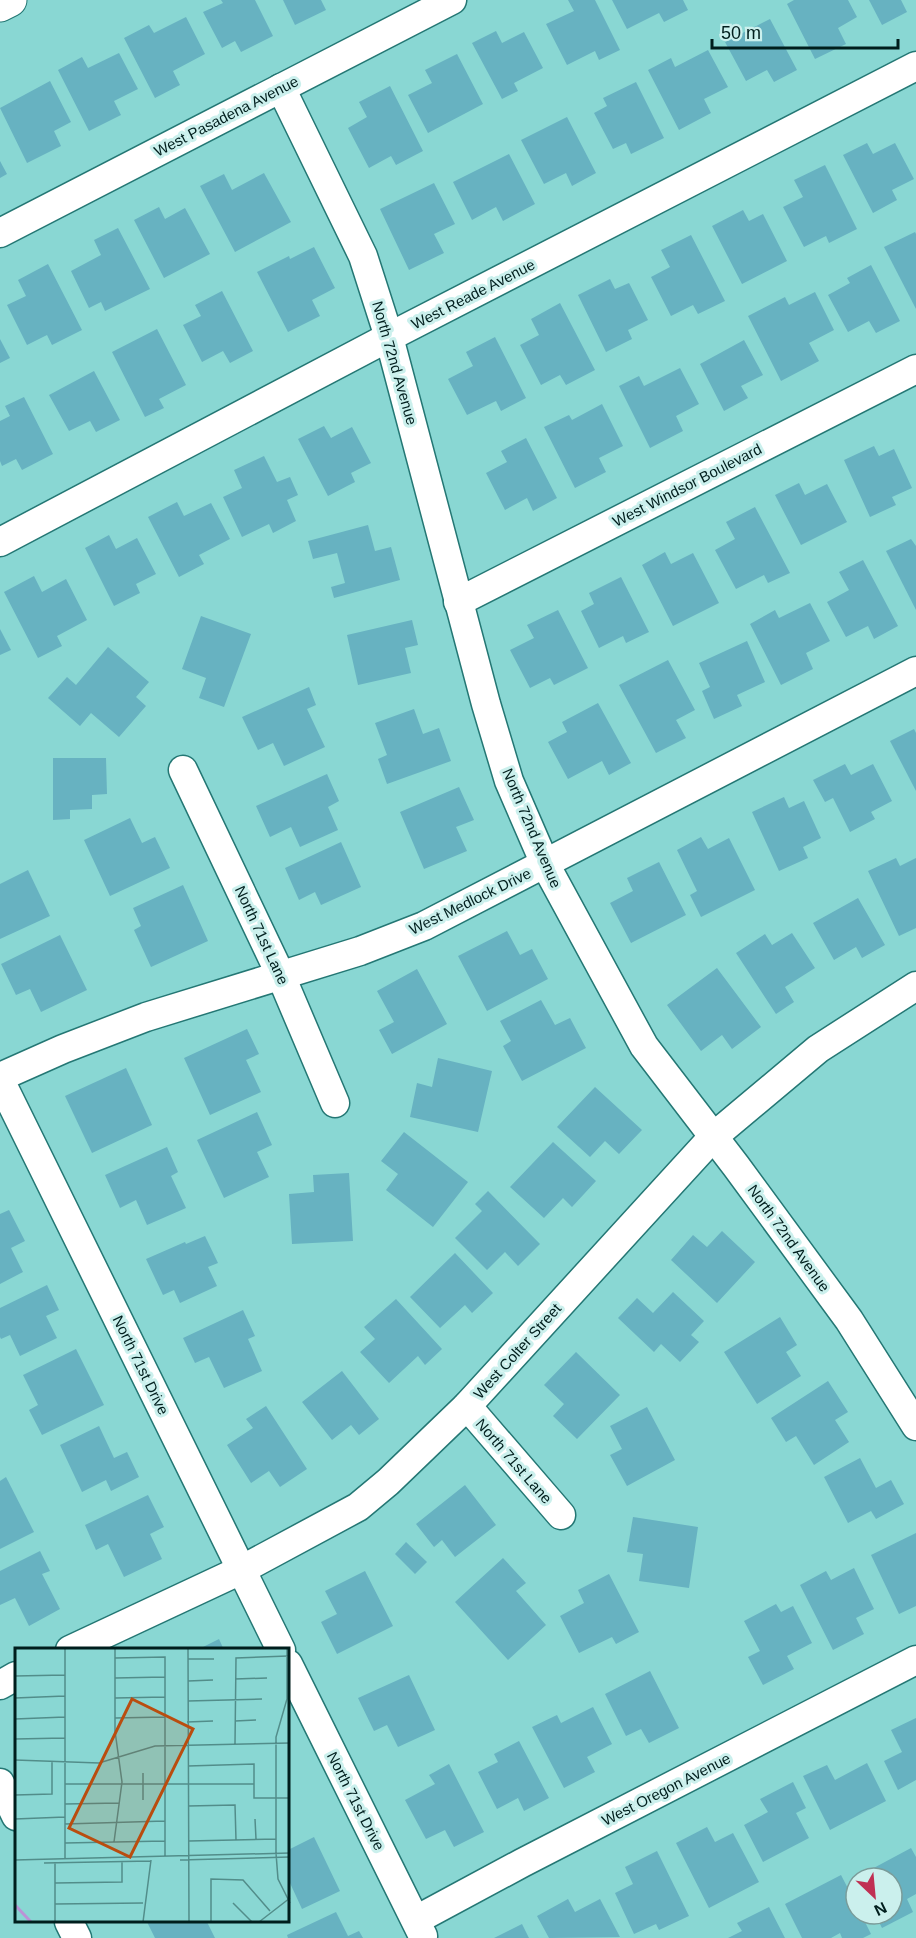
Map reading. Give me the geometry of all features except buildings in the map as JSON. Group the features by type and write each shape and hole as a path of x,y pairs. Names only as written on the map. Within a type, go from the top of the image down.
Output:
{"main road":[{"path":"0,5 10,0"}],"street":[{"name":"West Pasadena Avenue","path":"0,233 452,0"},
{"name":"West Reade Avenue","path":"0,542 389,337 916,66"},
{"name":"North 72nd Avenue","path":"280,88 363,256 389,337 475,666 509,781 545,864 644,1046 849,1320 916,1426"},
{"name":"West Windsor Boulevard","path":"458,602 916,369"},
{"name":"West Medlock Drive","path":"0,1079 63,1049 146,1017 360,951 424,926 916,671"},
{"name":"North 71st Lane","path":"183,770 281,976 335,1103"},
{"name":"West Colter Street","path":"74,1648 241,1570 358,1507 388,1482 467,1406 713,1137 818,1049 916,986"},
{"name":"North 71st Drive","path":"0,1079 280,1648"},
{"name":"North 71st Lane","path":"467,1406 561,1515"},
{"name":"West Oregon Avenue","path":"420,1929 522,1863 916,1660"},
{"name":"North 71st Drive","path":"290,1668 420,1929"},
{"path":"0,1685 15,1677"},
{"path":"0,1783 15,1814"},
{"path":"70,1923 77,1938"}]}
